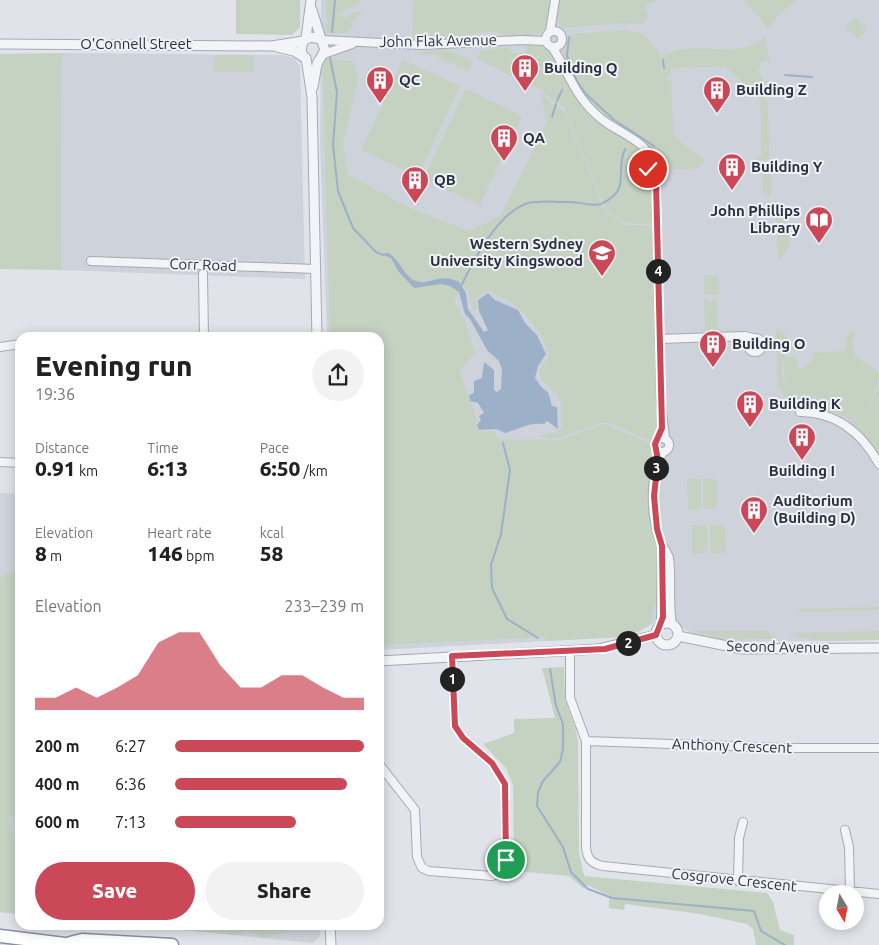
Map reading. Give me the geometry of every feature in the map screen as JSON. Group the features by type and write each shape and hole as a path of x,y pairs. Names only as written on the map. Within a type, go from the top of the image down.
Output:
{"highway":[{"path":"0,936 72,944 82,940 172,945"}],"street":[{"path":"555,0 551,39 571,83 584,102 604,122 645,148 654,164"},
{"path":"311,4 304,40 300,48 305,58 312,97 317,332"},
{"path":"311,4 321,40 325,46 318,64 312,97"},
{"name":"O'Connell Street","path":"0,44 272,46 304,40 314,36 321,40"},
{"name":"John Flak Avenue","path":"321,40 422,44 551,39"},
{"name":"John Flak Avenue","path":"323,55 356,42"},
{"name":"O'Connell Street","path":"272,46 294,51 313,61 323,55"},
{"path":"654,164 660,165 664,170 662,177 656,180 650,178 647,172 648,167 654,164"},
{"path":"656,180 662,438 670,445 668,449 660,451"},
{"name":"Corr Road","path":"91,261 315,269"},
{"path":"203,274 204,332"},
{"path":"660,339 745,336 753,338"},
{"path":"0,347 15,345"},
{"path":"800,412 827,416 847,425 871,449 879,464"},
{"path":"662,438 655,444 660,451 654,496 657,529 668,558 672,624 678,630 675,642 665,645 658,642 656,635 657,629 662,624 662,546"},
{"path":"0,462 15,463"},
{"path":"662,624 672,624"},
{"path":"384,661 612,648 656,635"},
{"name":"Second Avenue","path":"678,636 742,649 879,648"},
{"path":"570,650 570,698 586,741"},
{"path":"384,770 415,810 417,857 422,868 429,871 485,877 501,872 506,856 505,784 492,763 463,738 455,726 452,656"},
{"name":"Anthony Crescent","path":"586,741 783,748 879,748"},
{"name":"Cosgrove Crescent","path":"586,741 586,847 590,860 603,866 819,888"},
{"path":"738,881 739,838 743,822"},
{"path":"845,830 850,851 850,885"},
{"name":"Cosgrove Crescent","path":"864,892 879,894"},
{"path":"330,930 330,945"}],"shaded area":[{"name":"Western Sydney University Kingswood","path":"321,0 879,0 879,640 722,642 692,634 674,621 657,621 639,632 620,637 384,650 384,332 327,332 320,144"},
{"path":"62,53 282,55 294,58 300,66 305,279 61,270"},
{"path":"0,493 15,494 15,914 0,912"},
{"path":"182,930 320,930 320,936 313,943"}],"green space":[{"path":"236,0 300,0 300,27 292,35 236,34"},
{"path":"325,0 359,0 358,4 336,15 347,18 354,12 362,11 351,22 354,24 347,33 326,33 325,25 330,21 327,19"},
{"path":"414,0 551,0 546,27 535,35 521,37 489,31 468,35 468,38 412,40"},
{"path":"559,0 660,0 646,5 648,19 642,24 623,23 563,28 557,20"},
{"path":"743,0 797,0 778,16 767,30 761,19"},
{"path":"855,17 867,29 858,39 845,27"},
{"path":"627,30 645,35 661,56 684,49 727,49 749,46 758,42 766,35 765,39 770,60 760,63 759,71 764,81 767,80 767,86 762,93 768,101 769,160 756,160 756,157 762,156 760,98 726,67 671,68 671,75 666,76 666,81 671,81 673,134 692,152 701,156 704,161 699,168 680,170 669,168 640,140 600,114 577,87 570,75 563,51 566,41 573,34"},
{"path":"526,44 546,47 555,58 570,90 577,100 602,123 641,150 646,161 643,174 653,195 653,224 622,221 606,209 564,107 551,100 542,90 477,59 482,50 511,47 512,53 526,53"},
{"path":"444,49 473,61 469,71 437,58 440,58 438,55 427,56 413,53"},
{"path":"62,53 61,270 0,269 0,54"},
{"path":"216,55 254,55 254,72 214,72"},
{"path":"322,58 353,61 358,78 343,144 347,174 410,208 469,231 500,216 547,123 541,92 548,101 565,112 606,213 625,225 653,226 659,430 653,442 613,424 603,422 559,438 542,438 542,435 555,433 561,429 561,405 558,397 542,380 540,375 543,364 549,356 547,349 544,341 518,308 489,289 476,299 477,309 473,311 468,291 464,287 454,300 465,321 475,353 459,371 474,410 478,431 495,431 498,439 560,440 605,424 651,444 653,458 649,485 651,487 653,531 658,546 660,600 656,601 650,625 624,637 546,641 545,637 384,645 384,332 330,332"},
{"path":"403,60 460,86 418,176 361,150"},
{"path":"466,89 522,116 480,205 423,179"},
{"path":"754,165 766,165 771,170 771,197 767,197 767,193 763,193 762,169"},
{"path":"776,205 785,219 790,235 788,247 778,261"},
{"path":"704,275 718,276 719,295 704,294"},
{"path":"707,298 707,301 714,301 714,298 716,298 717,325 723,332 705,333 704,299"},
{"path":"856,330 852,342 855,355 879,373 878,382 867,411 860,417 849,420 846,418 847,415 845,417 830,411 799,405 785,399 782,389 778,389 776,331 782,331 796,350 788,349 785,357 797,357 798,368 803,368 813,360 813,353 845,351 849,332","holes":["784,360 784,378 782,374","784,378 794,389 792,389","799,392 836,402 812,397"]},
{"path":"879,386 879,453 850,423 868,411"},
{"path":"687,479 701,479 701,509 688,509"},
{"path":"703,479 716,479 717,508 703,509"},
{"path":"692,525 707,525 707,553 692,554"},
{"path":"710,525 725,525 726,553 711,553"},
{"path":"15,571 15,816 8,817 15,842 15,914 0,912 0,576 4,577 5,573"},
{"path":"879,607 879,610 798,612 798,609"},
{"path":"693,631 770,631 770,636 779,638 728,640"},
{"path":"879,631 879,640 827,641 787,636 794,636 795,633"},
{"path":"564,667 565,700 576,730 578,742 579,852 584,876 767,893 773,902 780,930 794,935 794,945 756,945 753,929 747,924 700,914 625,904 624,910 609,908 609,896 588,885 584,889 569,876 514,871 513,785 506,768 483,744 514,733 514,719 555,718 542,668"},
{"path":"184,930 288,930 264,938 248,931 236,935"}],"water":[{"path":"388,253 396,259 408,276 416,281 426,282 446,278 459,282 466,293 468,309 484,332 488,330 479,311 478,300 488,293 495,300 518,310 525,323 537,335 546,354 538,366 535,378 542,388 548,392 552,406 557,407 558,429 547,421 544,424 529,425 505,433 496,429 479,430 477,425 481,420 479,416 484,413 478,403 470,401 469,395 474,393 474,381 482,378 484,362 494,370 494,390 497,392 501,389 502,370 499,361 487,350 470,319 465,314 459,292 450,286 441,284 414,288 398,271 391,258 381,254"}],"waterway":[{"path":"332,32 335,0"},
{"path":"569,37 567,56 577,81 585,93 613,119 654,146"},
{"path":"330,58 337,92 333,145 338,191 353,228 376,252 383,255"},
{"path":"663,60 664,68"},
{"path":"785,75 812,77"},
{"path":"557,101 562,90"},
{"path":"552,117 556,104"},
{"path":"603,203 612,197 620,186 622,158 625,149"},
{"path":"461,286 488,238 506,217 517,208 528,203 537,202 601,204"},
{"path":"503,443 510,470 501,534 491,565 492,588 507,619 538,638"},
{"path":"550,669 556,706 563,724 563,749 560,762 543,781 538,792 537,806 563,847 571,872 588,889 612,898 754,911 761,931 785,945"}],"place":[{"name":"Building Q","path":"525,92"},
{"name":"QC","path":"380,104"},
{"name":"Building Z","path":"717,114"},
{"name":"QA","path":"504,162"},
{"name":"Building Y","path":"732,191"},
{"name":"QB","path":"415,204"},
{"name":"John Phillips Library","path":"819,244"},
{"name":"Western Sydney University Kingswood","path":"602,277"},
{"name":"Building O","path":"713,368"},
{"name":"Building K","path":"750,428"},
{"name":"Building I","path":"802,461"},
{"name":"Auditorium (Building D)","path":"754,534"}],"route":[{"path":"506,860 505,784 492,763 463,738 455,726 452,656 612,648 656,635 657,629 663,620 662,546 658,536 654,496 654,480 658,460 655,444 662,428 656,180 652,180 649,177 648,169"}]}
